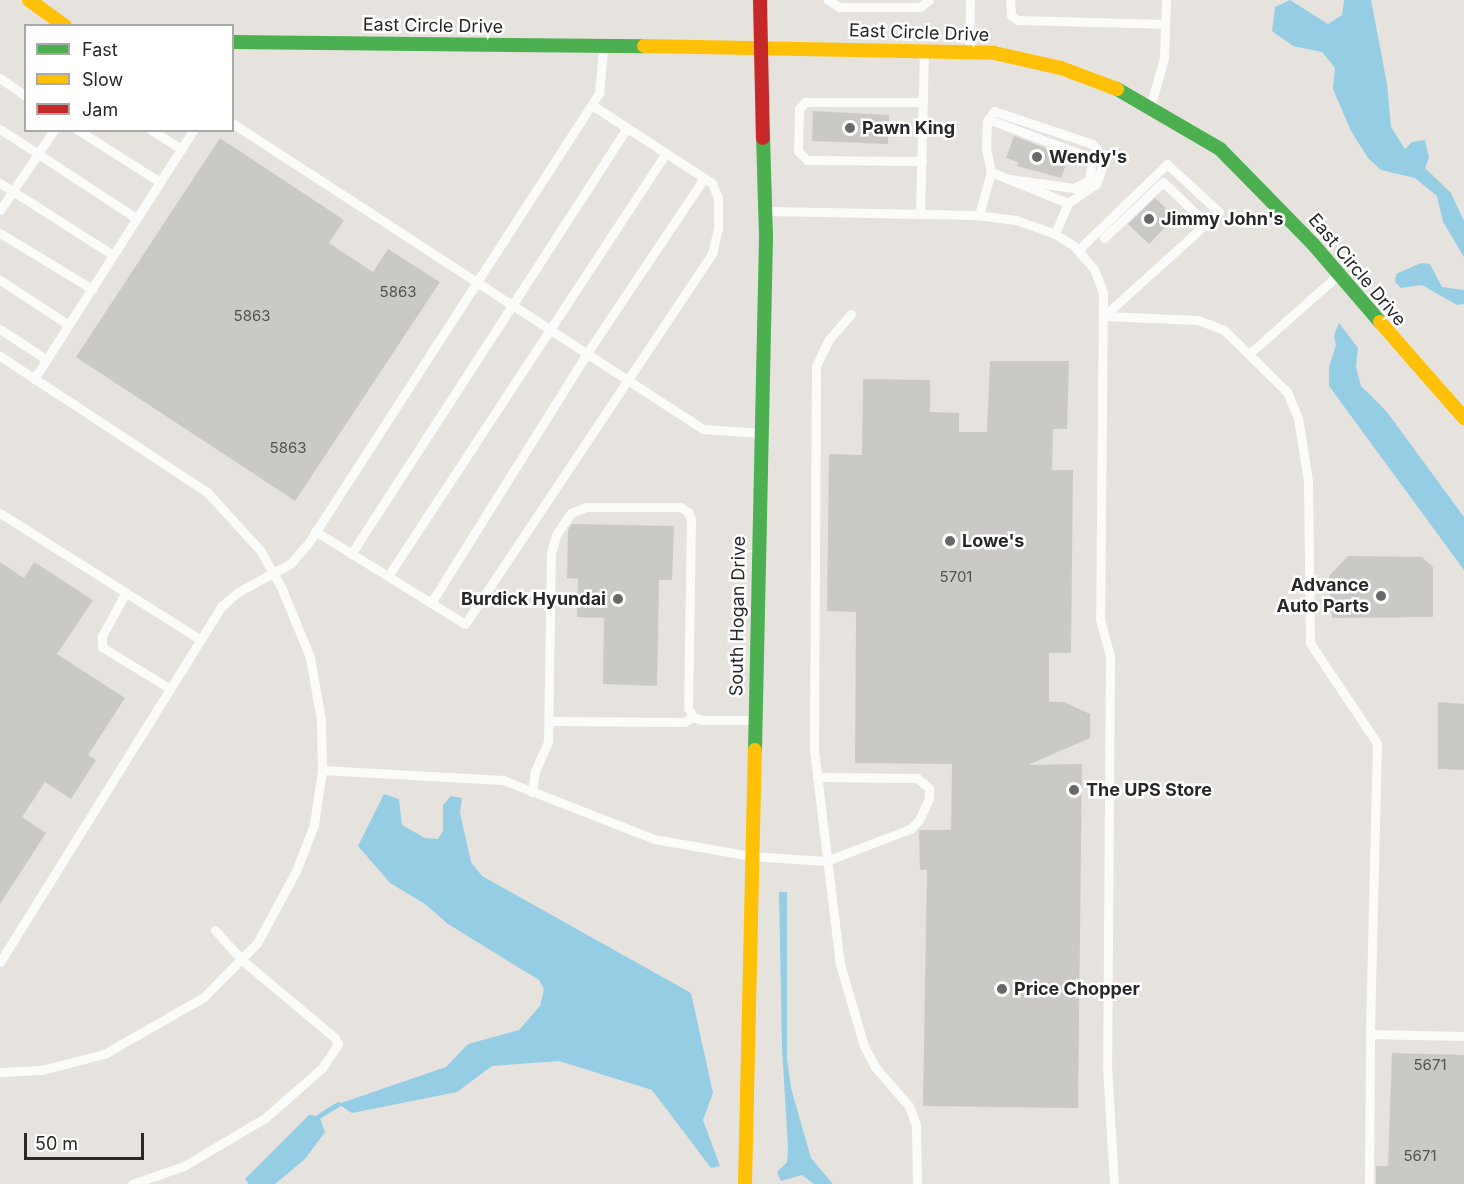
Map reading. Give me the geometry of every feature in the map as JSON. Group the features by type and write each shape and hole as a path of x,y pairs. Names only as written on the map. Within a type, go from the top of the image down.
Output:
{"street":[{"path":"28,0 62,24"},
{"name":"South Hogan Drive","path":"745,1184 765,211 759,0"},
{"name":"East Circle Drive","path":"234,42 924,50 1019,57 1061,68 1151,106 1220,149 1251,176 1464,418"}],"lane":[{"path":"828,0 839,7 902,4 920,7 929,0"},
{"path":"969,52 970,0"},
{"path":"1010,0 1011,15 1017,20 1165,24"},
{"path":"1151,106 1164,58 1166,0"},
{"path":"0,962 95,815 198,638 222,606 238,592 274,575 290,564 315,531 600,93 603,46"},
{"path":"920,213 924,50"},
{"path":"0,78 24,95"},
{"path":"922,161 807,160 798,151 799,109 805,102 923,102"},
{"path":"315,531 465,624 712,254 718,229 718,198 712,183 592,105"},
{"path":"979,215 992,172 986,149 988,119 994,111 1092,144 1098,150 1102,167 1096,184 1068,203 1055,234"},
{"path":"988,119 1080,154 1092,163 1089,180 1074,188 1009,179"},
{"path":"234,124 703,429 760,433"},
{"path":"351,554 627,128"},
{"path":"0,129 136,218"},
{"path":"0,210 53,132"},
{"path":"81,132 160,183"},
{"path":"154,132 181,149"},
{"path":"34,379 192,132"},
{"path":"388,576 666,153"},
{"path":"1078,250 1167,164 1219,212 1104,316"},
{"path":"992,172 1068,203"},
{"path":"430,603 587,353 704,178"},
{"path":"1104,238 1163,182 1207,224"},
{"path":"0,183 113,255"},
{"path":"765,211 979,215 1016,220 1055,234 1078,250 1094,269 1103,292 1100,619 1110,656 1107,1066 1114,1184"},
{"path":"0,233 92,289"},
{"path":"1249,354 1338,275"},
{"path":"0,280 69,325"},
{"path":"851,314 829,339 816,366 813,437 817,777 840,964 864,1046 875,1067 909,1106 916,1125 917,1184"},
{"path":"1104,316 1198,320 1224,330 1287,392 1298,418 1308,481 1310,643 1377,743 1369,1184"},
{"path":"0,329 47,360"},
{"path":"0,356 207,492 260,550 274,575 310,657 321,720 322,770 314,825 296,871 257,943 204,997 104,1054 41,1070 0,1072"},
{"path":"532,792 535,771 548,742 551,553 556,535 571,513 586,507 680,507 688,512 691,519 688,708 693,717 702,720 754,720"},
{"path":"0,513 198,638"},
{"path":"126,592 102,636 102,647 169,688"},
{"path":"549,721 684,722 693,717"},
{"path":"322,770 503,780 654,839 751,856 826,861 910,829 926,809 929,788 917,778 817,777"},
{"path":"132,1184 184,1166 265,1118 333,1057 338,1044 335,1038 241,959 214,930"},
{"path":"1370,1034 1464,1036"}],"water":[{"path":"1290,0 1328,24 1342,15 1344,0 1371,0 1387,84 1391,127 1405,149 1412,142 1425,140 1429,158 1425,168 1451,193 1464,221 1464,257 1443,222 1437,196 1415,178 1381,170 1368,158 1351,131 1333,89 1335,68 1322,52 1293,46 1272,31 1275,7"},
{"path":"1421,263 1430,264 1442,287 1464,290 1464,304 1457,305 1422,285 1401,288 1395,282 1396,274"},
{"path":"1339,323 1358,348 1356,367 1361,386 1387,412 1464,517 1464,570 1329,386 1329,367 1336,345 1334,335"},
{"path":"384,794 399,799 402,825 425,838 438,839 443,831 443,805 451,796 462,798 460,813 471,862 482,876 691,993 713,1093 703,1120 720,1166 711,1168 652,1090 559,1061 492,1066 457,1092 352,1113 338,1104 446,1067 468,1044 519,1030 540,1006 544,989 539,980 448,924 425,904 390,883 358,846"},
{"path":"779,892 787,892 787,1058 791,1088 811,1158 833,1184 814,1184 802,1175 781,1181 777,1172 787,1162 788,1147 782,1048"},
{"path":"309,1115 319,1116 325,1132 305,1159 275,1184 249,1184 245,1179"}],"building":[{"name":"Pawn King","path":"813,111 889,115 888,144 812,141"},
{"name":"Wendy's","path":"1014,136 1069,157 1061,178 1017,166 1018,162 1006,158"},
{"path":"220,138 344,220 329,243 373,272 388,249 440,282 295,501 76,357"},
{"name":"Jimmy John's","path":"1155,198 1175,217 1149,244 1128,224"},
{"name":"Lowe's","path":"990,361 1069,361 1067,429 1053,429 1052,470 1073,470 1071,653 1049,653 1049,702 1064,702 1090,714 1090,738 1028,765 1082,764 1078,1108 923,1106 927,870 920,870 919,830 951,830 952,764 855,763 856,612 827,611 829,454 862,455 863,379 930,380 930,412 959,413 959,432 987,432"},
{"name":"Burdick Hyundai","path":"572,524 674,526 672,580 659,580 657,686 603,684 604,618 577,617 578,579 567,578 568,530"},
{"name":"Advance Auto Parts","path":"1348,556 1422,557 1433,567 1433,617 1332,618 1329,576"},
{"path":"0,562 24,578 34,562 93,600 57,654 125,698 88,755 96,760 71,799 45,782 22,817 46,833 0,904"},
{"path":"1438,702 1464,704 1464,770 1438,769"},
{"path":"1392,1053 1464,1055 1464,1184 1376,1184 1376,1166 1388,1166"}],"waterway":[{"path":"319,1116 338,1104"}],"traffic: fast":[{"path":"234,42 644,46"},
{"path":"1117,89 1220,149 1313,244 1380,322"},
{"path":"755,750 766,237 763,138"}],"traffic: slow":[{"path":"29,0 62,24"},
{"path":"644,46 994,53 1061,68 1117,89"},
{"path":"1380,322 1464,418"},
{"path":"745,1184 755,750"}],"traffic: jam":[{"path":"760,0 763,138"}],"place":[{"name":"Pawn King","path":"850,128"},
{"name":"Wendy's","path":"1037,157"},
{"name":"Jimmy John's","path":"1149,219"},
{"name":"Lowe's","path":"950,541"},
{"name":"Advance Auto Parts","path":"1381,596"},
{"name":"Burdick Hyundai","path":"618,599"},
{"name":"The UPS Store","path":"1074,790"},
{"name":"Price Chopper","path":"1002,989"}]}
